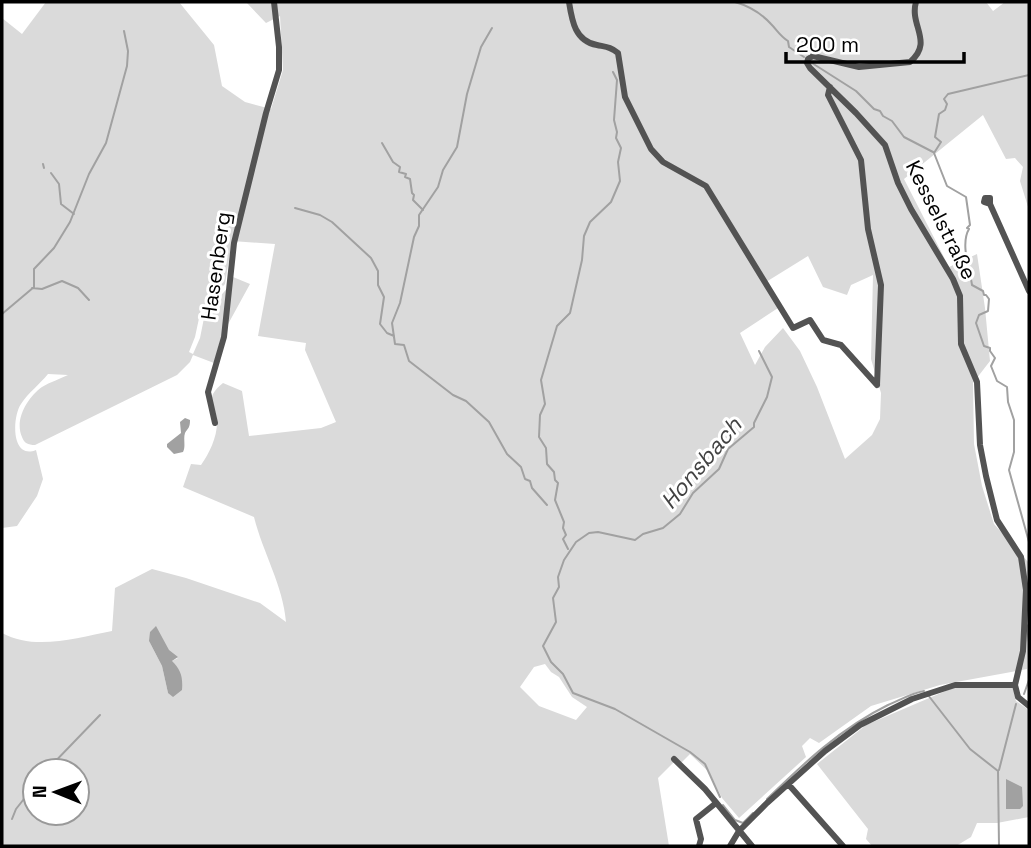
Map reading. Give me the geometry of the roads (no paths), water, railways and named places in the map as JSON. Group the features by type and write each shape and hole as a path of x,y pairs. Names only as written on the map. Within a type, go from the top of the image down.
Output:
{"street":[{"name":"Hasenberg","path":"215,423 208,391 223,337 237,227 265,113 279,70 274,2"},
{"path":"569,2 573,27 580,35 594,45 607,47 618,53 625,97 650,149 663,162 706,186 793,328 810,320 823,340 841,345 877,385 881,285 868,229 861,160 828,95 830,87"},
{"name":"Kesselstraße","path":"916,2 914,9 921,46 913,60 895,65 859,67 810,57 807,63 885,145 898,183 960,296 961,344 977,382 980,445 986,476 998,520 1021,558 1026,590 1023,652 1015,685"},
{"path":"990,204 1029,291"},
{"path":"730,846 739,831 825,751 860,724 912,699 955,685 1015,685 1018,697 1029,706"},
{"path":"674,759 752,846"},
{"path":"789,785 843,846"},
{"path":"699,846 701,839 696,819 716,803"}],"waterway":[{"path":"735,2 763,16 788,41 789,47 804,57"},
{"path":"492,28 481,47 467,94 457,147 443,170 438,187 419,215 419,226 414,237 400,303 392,323 395,344 404,345 409,361 453,395 466,401 489,422 507,454 521,467 525,479 530,481 532,488 547,505"},
{"path":"2,314 34,287 34,269 54,248 70,222 89,174 106,143 127,66 128,51 124,31"},
{"path":"812,63 856,91 874,109 892,121 904,137 933,152"},
{"path":"568,549 563,539 566,535 564,522 555,500 558,483 547,464 546,448 539,437 540,415 545,404 541,380 557,326 570,313 582,260 584,236 590,222 611,202 620,181 618,162 621,148 616,138 614,120 617,80 613,72"},
{"path":"1029,75 948,94 944,99 947,104 945,110 939,114 935,137 941,142 934,153 947,186 966,197 970,225 967,228 965,249 972,285 983,291 989,299 988,311 979,315 976,323 984,346 990,348 995,358 991,366 997,381 1007,387 1008,402 1014,420 1014,452 1009,470 1029,542"},
{"path":"382,143 393,162 400,167 399,172 410,179 413,200 423,210"},
{"path":"43,164 44,168"},
{"path":"51,173 59,184 61,204 74,214"},
{"path":"295,208 320,215 332,222 371,258 378,271 378,285 384,297 380,324 387,333 394,336"},
{"path":"32,288 42,289 62,281 78,288 89,300"},
{"name":"Honsbach","path":"720,797 705,764 690,752 615,709 573,693 543,646 556,622 553,598 559,587 558,577 564,560 576,542 589,533 598,532 635,540 643,534 663,528 680,514 693,493 719,469 728,449 754,427 772,377 759,351"},
{"path":"1029,624 1029,642"},
{"path":"1024,694 1029,680"},
{"name":"Honsbach","path":"767,799 809,760 854,724 888,705 924,691"},
{"name":"Honsbach","path":"928,695 970,749 998,771 999,846"},
{"path":"999,770 1016,704"},
{"path":"60,757 100,715"},
{"path":"12,819 21,803"},
{"name":"Honsbach","path":"723,805 735,820 743,823 753,813"}]}
